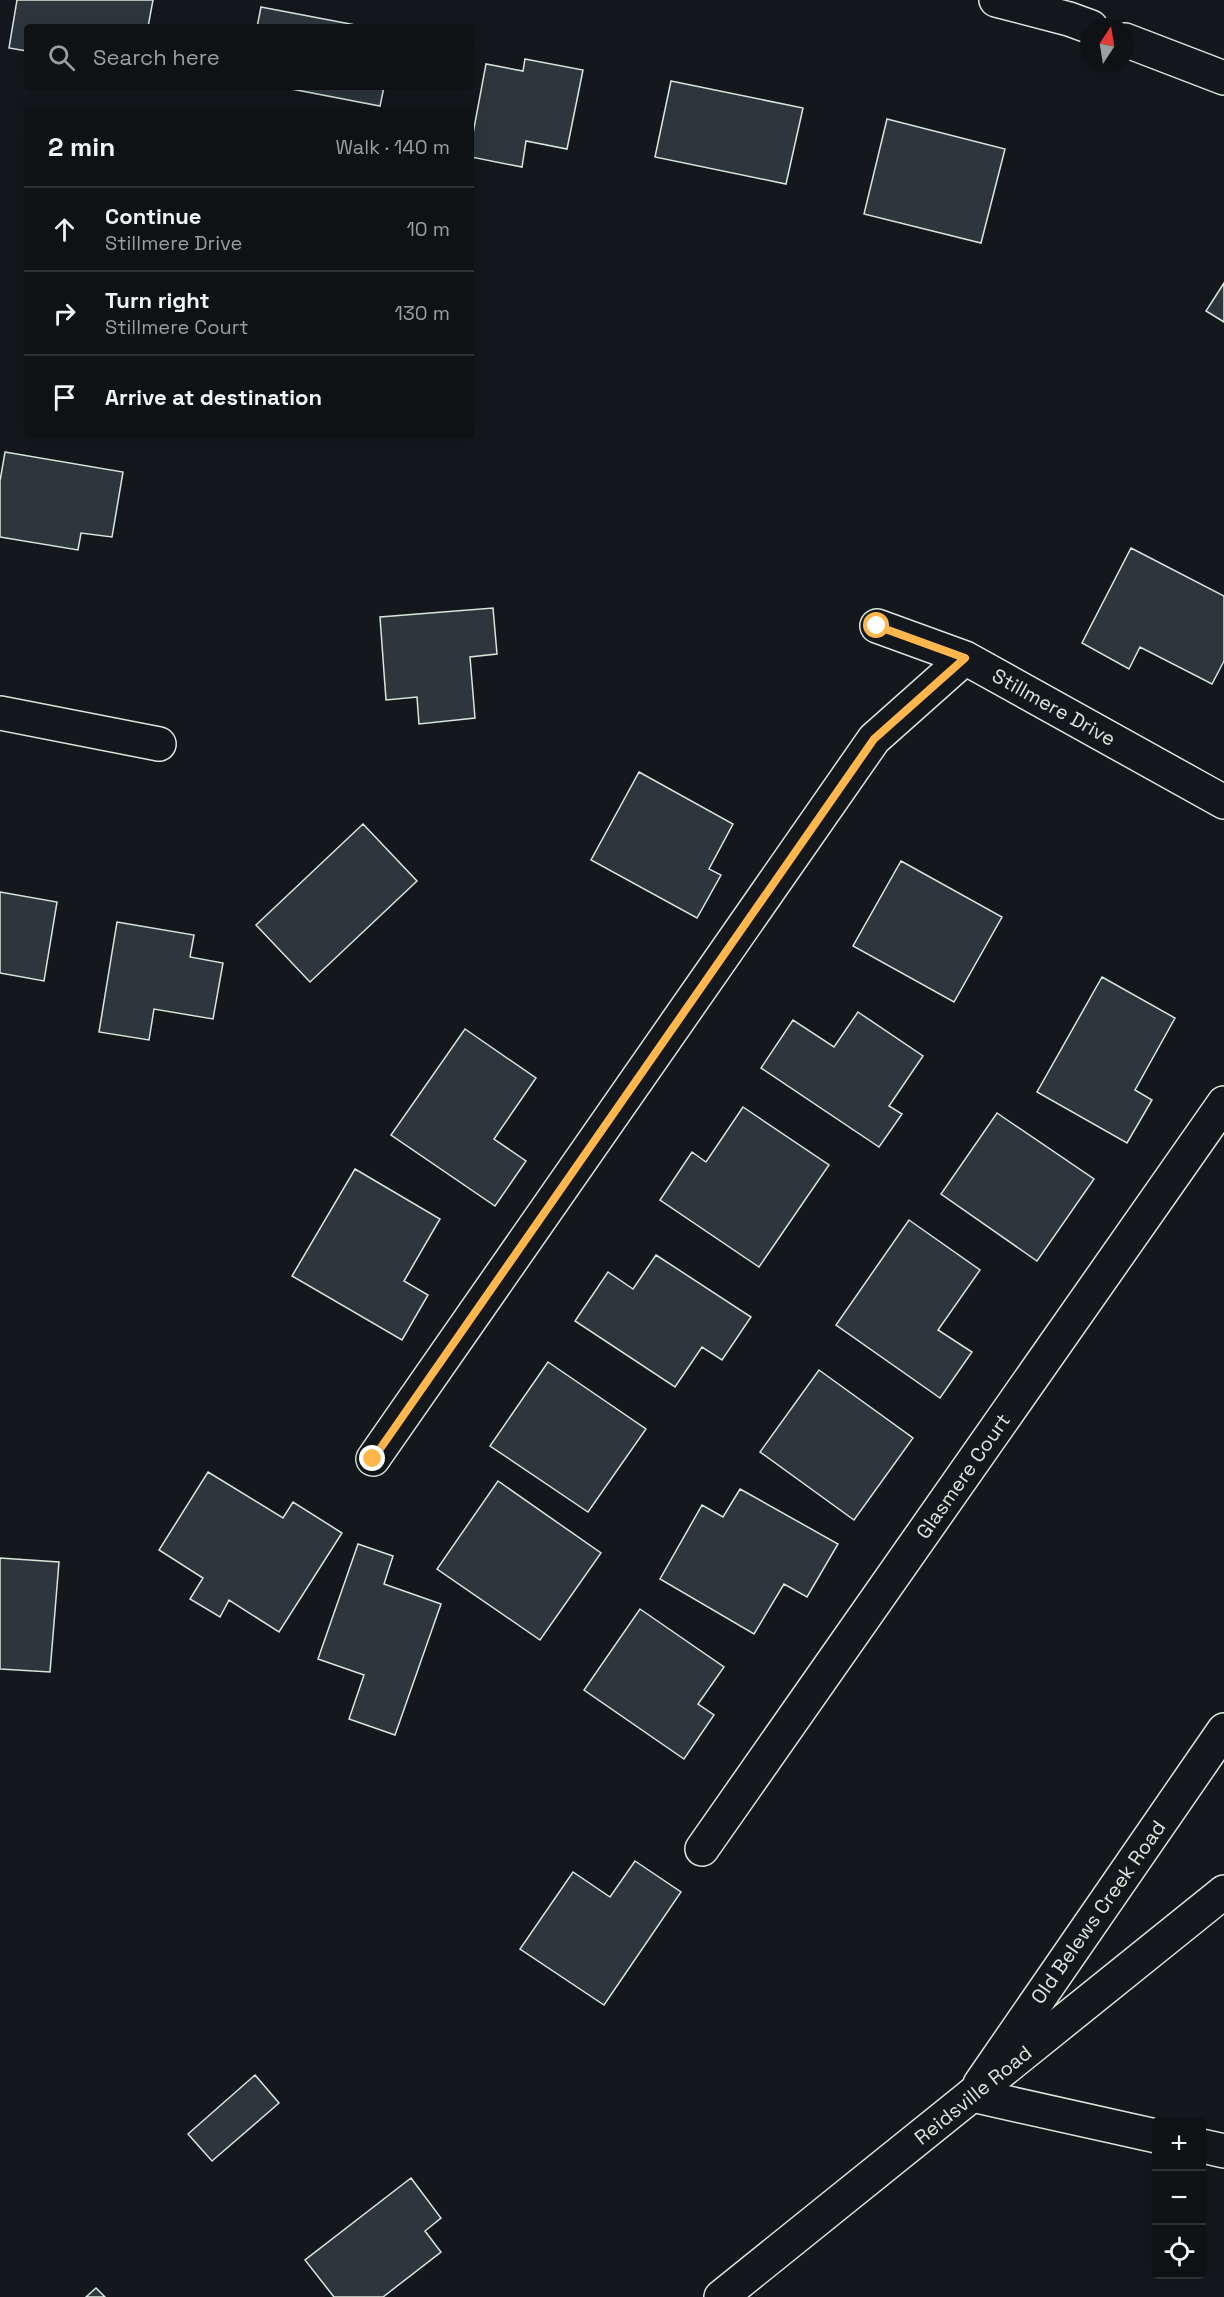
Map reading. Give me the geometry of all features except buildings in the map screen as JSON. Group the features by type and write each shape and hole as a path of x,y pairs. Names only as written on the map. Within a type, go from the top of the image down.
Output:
{"main road":[{"path":"996,0 1080,23"},
{"path":"1134,43 1224,78"},
{"name":"Stillmere Drive","path":"877,626 965,658 1224,802"},
{"path":"373,1459 874,739 965,658"},
{"path":"0,713 159,744"},
{"name":"Glasmere Court","path":"702,1849 1224,1103"},
{"name":"Old Belews Creek Road","path":"972,2095 1224,1730"},
{"name":"Reidsville Road","path":"721,2297 1224,1892"},
{"path":"972,2095 1152,2135"},
{"path":"1206,2147 1224,2151"}],"route":[{"path":"373,1459 874,739 965,658 877,626"}]}
